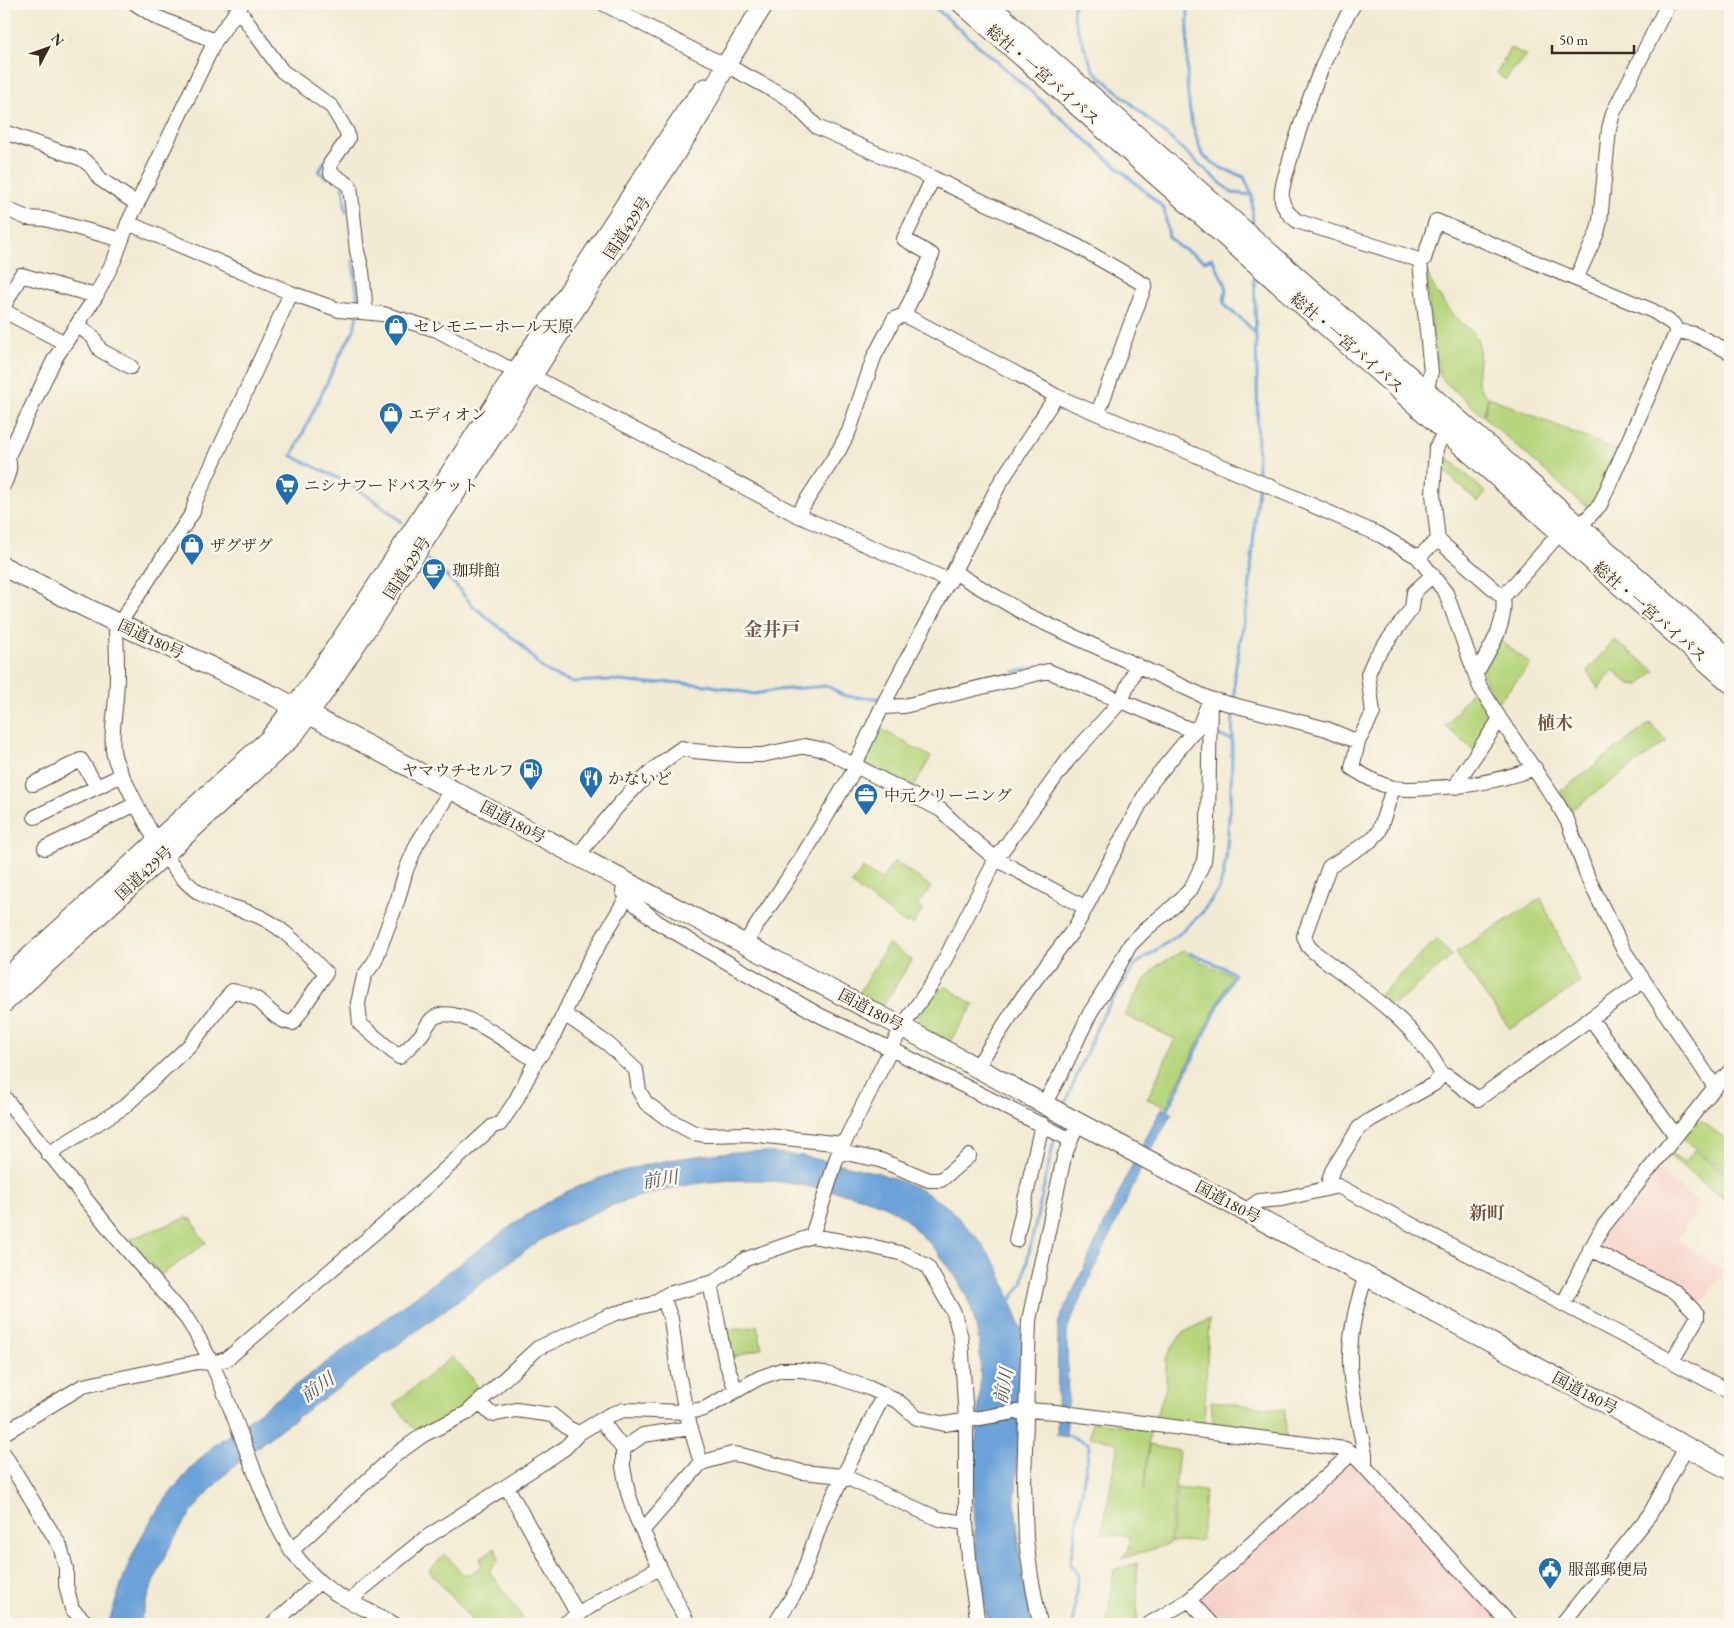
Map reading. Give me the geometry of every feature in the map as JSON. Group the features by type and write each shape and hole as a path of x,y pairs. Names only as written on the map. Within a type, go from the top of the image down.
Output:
{"highway":[{"name":"国道429号","path":"4,980 292,737 301,711 376,615 525,373 700,115 726,65 764,4"},
{"name":"総社・一宮バイパス","path":"962,4 1270,275 1430,401 1580,526 1730,660"},
{"name":"総社・一宮バイパス","path":"988,4 1268,251 1430,401 1446,430 1730,683"},
{"name":"国道180号","path":"4,567 301,711 744,943 1730,1470"},
{"name":"国道429号","path":"4,1003 161,846"}],"street":[{"path":"136,4 156,17 215,40"},
{"path":"604,4 788,98 817,127 933,178 1076,246 1146,286 1098,413"},
{"path":"1354,4 1335,39 1305,110 1282,192 1284,208 1297,222 1416,259 1420,262"},
{"path":"1576,278 1597,233 1600,221 1608,129 1613,113 1668,4"},
{"path":"4,484 10,472 6,453 54,360 96,296 116,258 128,223 215,40 237,11 282,72 332,107 348,132 348,139 330,164 331,173 350,186 357,251 362,271 360,312"},
{"path":"4,132 82,160 91,166 100,178 137,204"},
{"path":"797,515 849,431 874,357 894,319 904,315 932,255 904,239 933,178"},
{"path":"4,208 27,218 45,219 122,240"},
{"path":"1420,262 1424,259 1436,221 1653,311 1673,324 1677,331"},
{"path":"128,223 291,293 339,310 383,314 437,330 504,366 525,373 797,515 952,577 1027,615 1213,700 1327,729 1358,742"},
{"path":"1420,262 1432,372 1430,401"},
{"path":"4,306 21,274 96,296"},
{"path":"48,1154 124,1107 192,1043 232,990 256,999 271,1013 286,1023 293,1023 326,974 293,940 275,926 254,914 217,903 199,893 182,877 136,804 112,750 117,691 116,633 119,624 193,512 195,502 291,293"},
{"path":"4,311 65,343"},
{"path":"904,315 1020,375 1056,396 1380,535 1418,557 1446,593 1480,687 1556,800 1568,822 1588,878 1624,951 1715,1087"},
{"path":"77,326 93,337 100,350 131,367"},
{"path":"1677,331 1694,334 1730,352"},
{"path":"1503,597 1560,533 1580,526 1600,505 1677,331"},
{"path":"744,943 799,862 853,772 885,702 1000,483 1056,396"},
{"path":"1446,430 1436,448 1433,494 1438,540 1503,597 1505,611 1494,642 1476,673"},
{"path":"1418,557 1438,540"},
{"path":"1433,574 1414,592 1412,608 1375,658 1368,674 1373,713 1358,742 1352,768 1393,788 1411,789 1457,787 1496,781 1535,768"},
{"path":"812,1236 840,1151 902,1027 934,981 996,859 1068,760 1122,698 1137,665"},
{"path":"885,702 904,706 1048,671 1122,698 1194,731"},
{"path":"976,1068 1028,989 1075,928 1151,784 1200,724 1213,700"},
{"path":"1047,1106 1090,1013 1130,945 1191,889 1204,861 1208,823 1213,700"},
{"path":"1457,787 1459,779 1500,719"},
{"path":"578,856 607,817 640,782 682,748 694,751 762,755 805,746 816,747 941,810 996,859 1086,908"},
{"path":"33,784 81,760 97,787"},
{"path":"35,817 122,775"},
{"path":"1393,788 1379,832 1370,841 1329,866 1304,936 1308,946 1314,952 1393,1012 1436,1063 1442,1074 1478,1099 1644,981"},
{"path":"451,790 417,844 406,870 398,899 375,961 364,976 358,1003 360,1024 399,1057 422,1034 433,1019 443,1014 457,1014 477,1023 536,1061"},
{"path":"45,848 136,804"},
{"path":"622,879 621,886 627,897 657,922 821,1016 891,1048 1068,1138"},
{"path":"4,1433 83,1386 198,1362 226,1359 386,1224 493,1126 500,1124 515,1102 536,1061 551,1041 588,963 627,897"},
{"path":"564,1014 608,1044 636,1070 639,1091 646,1103 668,1119 694,1133 706,1135 748,1134 840,1151 880,1160 929,1180 941,1180 970,1156"},
{"path":"1591,1019 1676,1136"},
{"path":"1563,1304 1603,1227 1715,1087 1730,1071"},
{"path":"1331,1187 1329,1181 1332,1171 1359,1128 1434,1084 1442,1074"},
{"path":"4,1097 48,1154 196,1332 212,1362 280,1533 291,1551 319,1582 351,1602 394,1624"},
{"path":"1040,1624 1026,1540 1024,1482 1029,1320 1068,1138 1075,1121"},
{"path":"1016,1240 1044,1125"},
{"path":"1245,1211 1259,1201 1282,1199 1338,1186 1730,1392"},
{"path":"291,1551 394,1456 423,1435 467,1413 538,1348 613,1314 652,1304 668,1294 714,1282 746,1259 812,1236 904,1254 927,1266 954,1313 961,1338 969,1420 966,1523 970,1570 978,1624"},
{"path":"1590,1249 1677,1293 1697,1314 1672,1361"},
{"path":"1365,1467 1365,1454 1351,1377 1351,1346 1358,1298 1366,1276"},
{"path":"710,1283 725,1359 736,1391"},
{"path":"663,1297 671,1319 678,1373 686,1412 701,1463"},
{"path":"351,1602 361,1590 424,1539 507,1487 564,1448 579,1433 601,1420 624,1410 686,1412 704,1409 759,1378 782,1370 801,1370 824,1373 869,1388 899,1402 918,1418 944,1424 1025,1411 1056,1412 1345,1449 1352,1453 1510,1624"},
{"path":"775,1624 798,1588 822,1519 884,1394"},
{"path":"479,1402 490,1412 496,1414 516,1410 552,1415 568,1428 579,1433"},
{"path":"601,1420 623,1449 623,1467 628,1494 660,1568 688,1624"},
{"path":"623,1449 643,1436 691,1428"},
{"path":"1562,1624 1650,1514 1686,1447"},
{"path":"1150,1624 1189,1600 1352,1453"},
{"path":"4,1454 60,1546 65,1562 66,1585 72,1609 88,1624"},
{"path":"643,1530 701,1463 732,1454 802,1472 843,1476 939,1519 966,1523"},
{"path":"507,1487 578,1615"},
{"path":"564,1624 606,1596 660,1568"},
{"path":"273,1624 319,1582"},
{"path":"1189,1600 1211,1624"}],"shaded area":[{"path":"1656,1169 1701,1205 1677,1239 1720,1269 1722,1274 1700,1305 1596,1251 1609,1228"},
{"path":"1351,1460 1503,1624 1216,1624 1196,1602"}],"green space":[{"path":"1510,48 1526,55 1505,80 1497,73"},
{"path":"1426,269 1444,303 1470,330 1478,342 1479,384 1482,391 1488,397 1483,416 1440,376 1433,344"},
{"path":"1489,397 1618,451 1596,497 1588,506 1580,502 1484,417"},
{"path":"1445,455 1486,493 1478,502 1440,467 1443,464 1439,460"},
{"path":"1500,640 1531,664 1499,701 1497,699 1495,702 1482,671"},
{"path":"1614,640 1655,671 1639,685 1630,684 1613,670 1598,689 1588,674 1588,670"},
{"path":"1475,686 1496,720 1475,751 1446,727"},
{"path":"1650,723 1667,741 1571,810 1561,791"},
{"path":"878,727 931,757 912,790 861,762"},
{"path":"895,861 931,887 917,906 923,910 913,925 908,922 906,924 851,884 863,868 881,880"},
{"path":"1541,898 1580,983 1510,1029 1455,953"},
{"path":"1437,939 1452,956 1398,1002 1390,1004 1379,996"},
{"path":"888,944 912,960 882,1007 858,995"},
{"path":"1184,950 1199,961 1231,976 1166,1107 1147,1099 1175,1039 1124,1015 1144,981 1157,966"},
{"path":"945,986 974,1005 949,1042 921,1027 918,1017 938,987 942,990"},
{"path":"1695,1120 1697,1123 1700,1120 1730,1142 1730,1175 1680,1137"},
{"path":"1694,1150 1730,1177 1730,1204 1666,1153 1667,1151 1684,1163"},
{"path":"188,1217 189,1220 192,1219 206,1243 161,1275 130,1239"},
{"path":"1209,1319 1204,1427 1154,1421 1166,1388 1166,1358 1181,1334"},
{"path":"757,1325 762,1348 728,1359 722,1331"},
{"path":"452,1357 473,1379 478,1388 475,1400 465,1408 417,1433 394,1404"},
{"path":"1211,1401 1285,1410 1286,1437 1215,1428"},
{"path":"1092,1422 1150,1428 1144,1490 1149,1445 1179,1451 1169,1544 1121,1559 1129,1549 1130,1536 1102,1534 1118,1445 1115,1442 1090,1437"},
{"path":"1177,1488 1205,1491 1201,1540 1171,1543"},
{"path":"495,1548 499,1559 489,1571 527,1624 475,1624 429,1570 445,1555 464,1574 471,1574 482,1565 480,1558"},
{"path":"1137,1563 1137,1624 1107,1624 1114,1570"}],"water":[{"path":"1162,1108 1172,1113 1142,1167 1069,1324 1067,1332 1068,1409 1066,1437 1057,1435 1058,1323 1134,1161"},
{"name":"前川","path":"755,1151 802,1156 879,1173 918,1188 949,1208 978,1239 998,1267 1022,1330 1024,1360 1015,1503 1022,1575 1032,1624 988,1624 977,1555 973,1503 980,1384 979,1345 973,1315 959,1282 930,1244 898,1213 882,1204 828,1190 776,1181 729,1180 699,1183 642,1195 588,1216 536,1243 244,1457 225,1474 183,1525 167,1552 149,1594 139,1624 108,1624 135,1549 153,1517 175,1487 212,1447 519,1220 562,1194 607,1176 682,1158"}],"waterway":[{"path":"223,4 232,13"},
{"path":"931,4 1164,208 1169,237 1178,246 1205,261 1212,258 1226,286 1224,303 1227,308 1243,320 1256,334"},
{"path":"1074,4 1073,17 1093,70 1232,193 1252,195"},
{"path":"1188,4 1187,86 1191,120 1202,155 1221,168 1244,177 1252,195 1253,228"},
{"path":"325,161 319,172 328,178"},
{"path":"343,186 346,212"},
{"path":"353,261 358,309"},
{"path":"1254,271 1258,478"},
{"path":"357,315 354,330 292,456 342,480 374,500 402,522"},
{"path":"1234,701 1235,671 1249,594 1258,486"},
{"path":"428,560 452,581 473,606 519,643 541,667 553,675 572,682 611,680 649,684 669,682 707,685 754,694 826,686 845,696 882,699"},
{"path":"1014,672 1039,667"},
{"path":"1064,1106 1101,1018 1136,964 1178,935 1201,914 1218,891 1223,877 1226,858 1231,792 1233,710"},
{"path":"1217,735 1232,740"},
{"path":"1166,1113 1234,974 1190,953"},
{"path":"1008,1304 1022,1284 1055,1136"},
{"path":"1062,1433 1088,1443 1089,1448 1070,1564 1078,1574 1073,1624"}],"place":[{"name":"セレモニーホール天原","path":"396,347"},
{"name":"エディオン","path":"391,435"},
{"name":"ニシナフードバスケット","path":"287,506"},
{"name":"ザグザグ","path":"192,566"},
{"name":"珈琲館","path":"434,591"},
{"name":"ヤマウチセルフ","path":"531,791"},
{"name":"かないど","path":"591,799"},
{"name":"中元クリーニング","path":"866,816"},
{"name":"服部郵便局","path":"1550,1590"}],"district":[{"name":"金井戸","path":"772,629"},
{"name":"植木","path":"1555,722"},
{"name":"新町","path":"1487,1212"}]}
